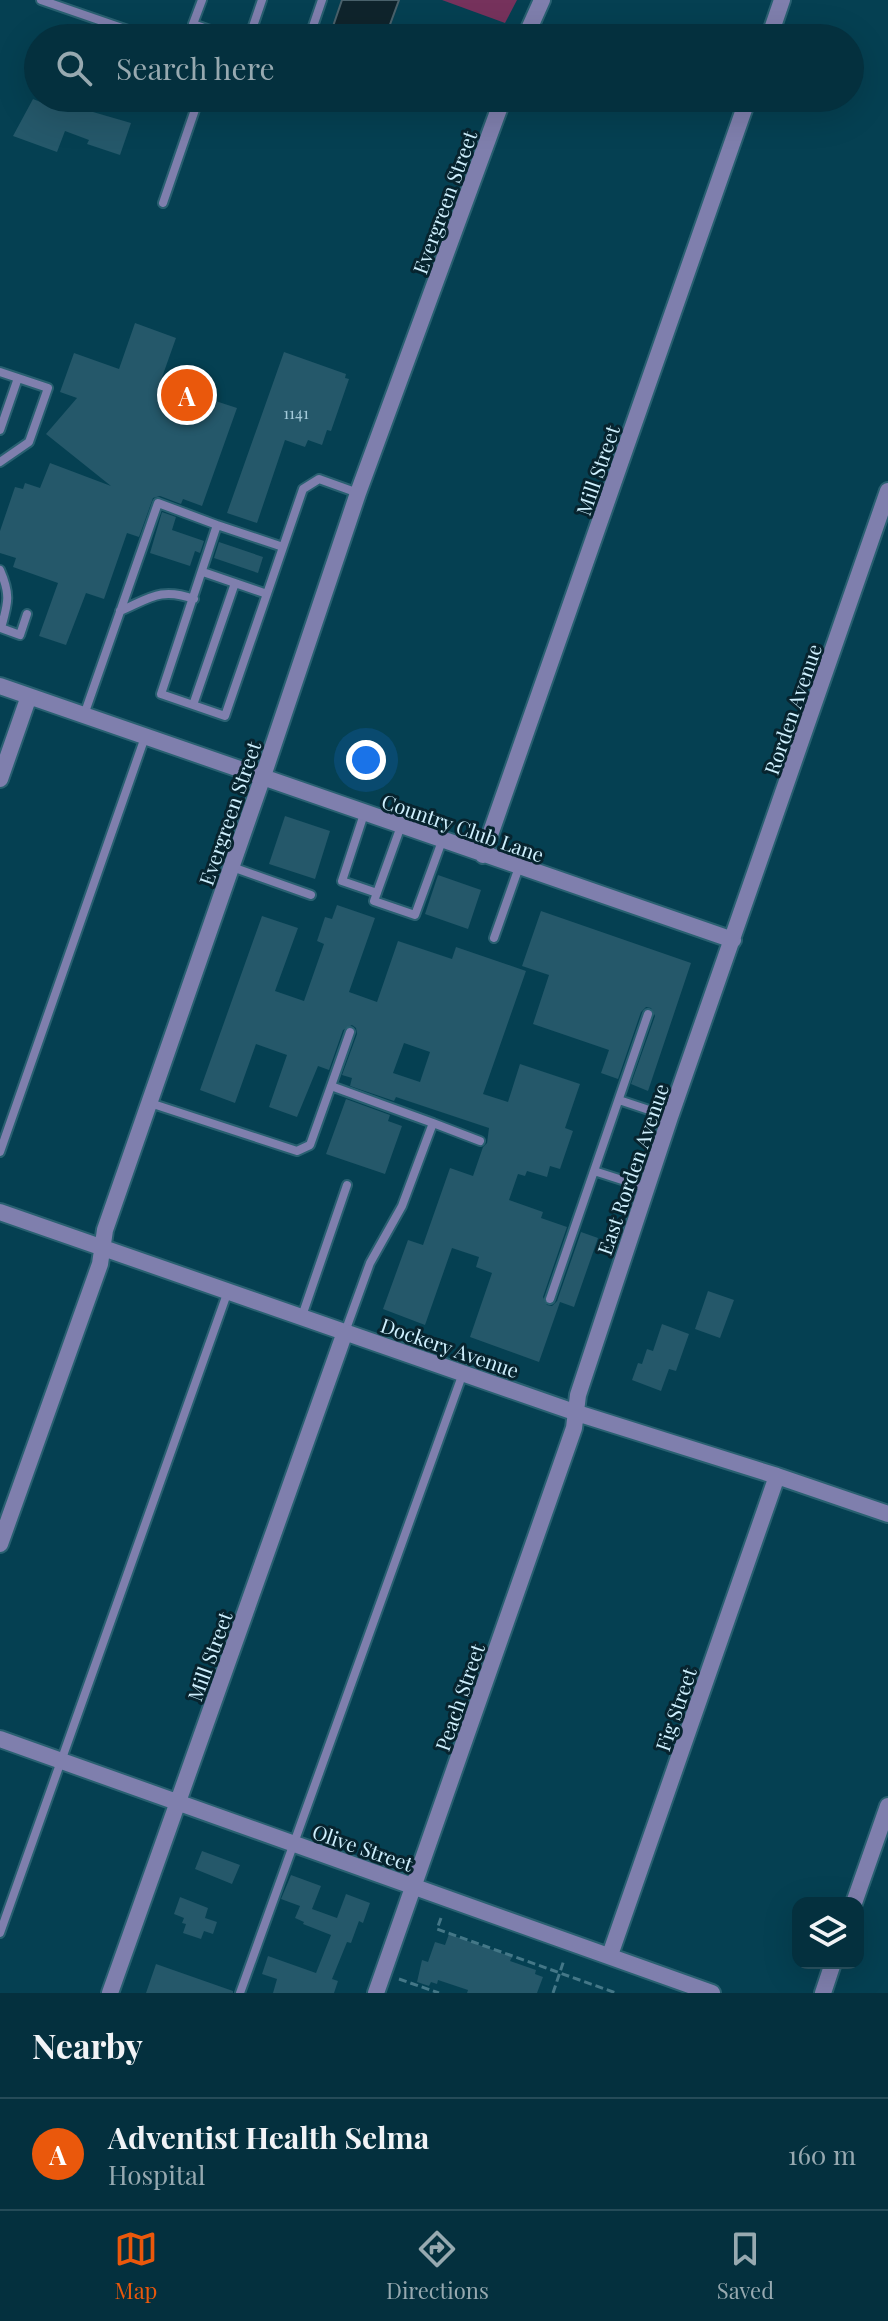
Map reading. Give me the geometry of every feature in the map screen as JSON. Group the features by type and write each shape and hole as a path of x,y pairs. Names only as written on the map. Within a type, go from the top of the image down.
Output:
{"street":[{"path":"531,24 542,0"},
{"path":"774,24 782,0"},
{"name":"Evergreen Street","path":"0,1544 100,1264 105,1230 358,493 498,112"},
{"name":"Mill Street","path":"483,855 743,112"},
{"name":"Rorden Avenue","path":"733,940 888,491"},
{"name":"Country Club Lane","path":"0,686 733,940"},
{"path":"0,779 29,696"},
{"name":"East Rorden Avenue","path":"577,1413 578,1395 670,1117 733,940"},
{"name":"Dockery Avenue","path":"0,1212 577,1413 888,1514"},
{"name":"Mill Street","path":"110,1993 345,1332"},
{"name":"Peach Street","path":"376,1993 577,1413"},
{"name":"Fig Street","path":"610,1955 777,1476"},
{"name":"Olive Street","path":"0,1739 710,1993"},
{"path":"856,1897 888,1806"},
{"path":"823,1993 831,1969"}],"lane":[{"path":"41,0 110,24"},
{"path":"193,24 202,0"},
{"path":"254,24 262,0"},
{"path":"314,24 322,0"},
{"path":"163,203 194,112"},
{"path":"0,372 48,388 29,442 0,462"},
{"path":"0,430 18,378"},
{"path":"217,525 161,694 225,716 303,489 319,479 358,493"},
{"path":"84,716 158,503 283,547"},
{"path":"0,570 8,588 0,629 20,635 27,614"},
{"path":"203,572 267,594"},
{"path":"193,705 235,583"},
{"path":"120,611 162,592 179,593 194,599"},
{"path":"0,1152 145,737"},
{"path":"364,814 342,881 377,893"},
{"path":"401,826 374,901 415,915 442,841"},
{"path":"232,867 311,895"},
{"path":"494,938 519,867"},
{"path":"550,1299 648,1014"},
{"path":"150,1103 297,1151 310,1145 350,1032"},
{"path":"331,1086 480,1141"},
{"path":"619,1100 670,1117"},
{"path":"345,1332 370,1263 402,1206 433,1123"},
{"path":"594,1171 647,1188"},
{"path":"302,1316 347,1185"},
{"path":"0,1933 228,1291"},
{"path":"240,1993 463,1373"}],"path":[{"path":"441,1918 437,1929 616,1993"},
{"path":"553,1993 564,1960"},
{"path":"399,1979 439,1993"}],"shaded area":[{"path":"442,0 517,0 505,23"}],"water":[{"path":"342,0 399,0 390,24 334,24"}],"building":[{"path":"26,112 93,112 131,123 120,155 87,144 89,140 65,131 57,152 13,136"},
{"path":"135,323 176,338 160,383 237,408 202,506 183,499 181,504 160,496 153,498 139,537 127,533 104,599 86,593 66,645 39,636 58,583 13,567 16,558 0,553 0,531 15,487 23,489 25,483 40,488 50,463 111,486 46,434 77,398 60,392 74,353 119,369"},
{"path":"284,352 346,374 345,378 349,379 331,431 327,430 322,445 308,440 305,447 285,440 257,523 227,513"},
{"path":"162,512 176,517 172,530 204,541 200,553 195,551 190,566 150,553"},
{"path":"219,542 263,557 258,573 214,558"},
{"path":"285,816 330,831 315,879 269,864"},
{"path":"438,875 481,890 468,929 425,914"},
{"path":"337,905 375,918 349,992 377,1002 398,941 452,959 456,947 526,971 483,1094 508,1102 520,1064 580,1084 565,1128 573,1131 560,1169 550,1166 547,1177 527,1171 525,1176 518,1174 509,1200 543,1212 541,1218 567,1227 543,1297 547,1305 552,1306 557,1301 581,1232 598,1238 574,1307 560,1302 539,1362 470,1337 492,1273 476,1267 479,1257 452,1248 425,1325 383,1309 408,1240 423,1245 450,1168 473,1176 487,1143 489,1128 396,1097 394,1101 350,1086 352,1078 342,1075 357,1034 352,1025 343,1030 329,1070 318,1066 297,1117 269,1107 287,1055 256,1044 235,1103 200,1090 262,916 298,928 275,991 304,1001 324,944 317,941 325,917 332,919","holes":["404,1043 430,1052 420,1082 393,1073"]},
{"path":"541,911 691,963 648,1091 631,1084 655,1016 651,1008 646,1007 641,1012 618,1079 601,1073 609,1050 533,1024 549,975 522,966"},
{"path":"346,1099 390,1115 388,1121 402,1126 385,1174 326,1154"},
{"path":"708,1291 734,1300 720,1338 695,1329"},
{"path":"662,1324 689,1334 676,1371 669,1369 661,1391 632,1380 647,1349 653,1351"},
{"path":"202,1851 240,1865 232,1884 195,1869"},
{"path":"291,1875 321,1886 312,1909 337,1918 346,1894 370,1903 363,1923 359,1921 351,1943 347,1942 332,1979 338,1981 334,1993 273,1993 277,1979 262,1974 268,1956 316,1973 331,1935 303,1924 295,1918 300,1906 281,1899"},
{"path":"180,1897 208,1908 205,1918 217,1922 213,1934 204,1931 201,1939 183,1933 184,1918 174,1914"},
{"path":"449,1934 512,1957 510,1961 536,1970 535,1974 543,1977 537,1993 467,1993 468,1990 438,1980 437,1984 431,1982 429,1986 417,1982 422,1960 428,1962 435,1942 445,1945"},
{"path":"156,1964 233,1991 233,1993 146,1993"}],"place":[{"name":"Adventist Health Selma","path":"187,395"}]}
